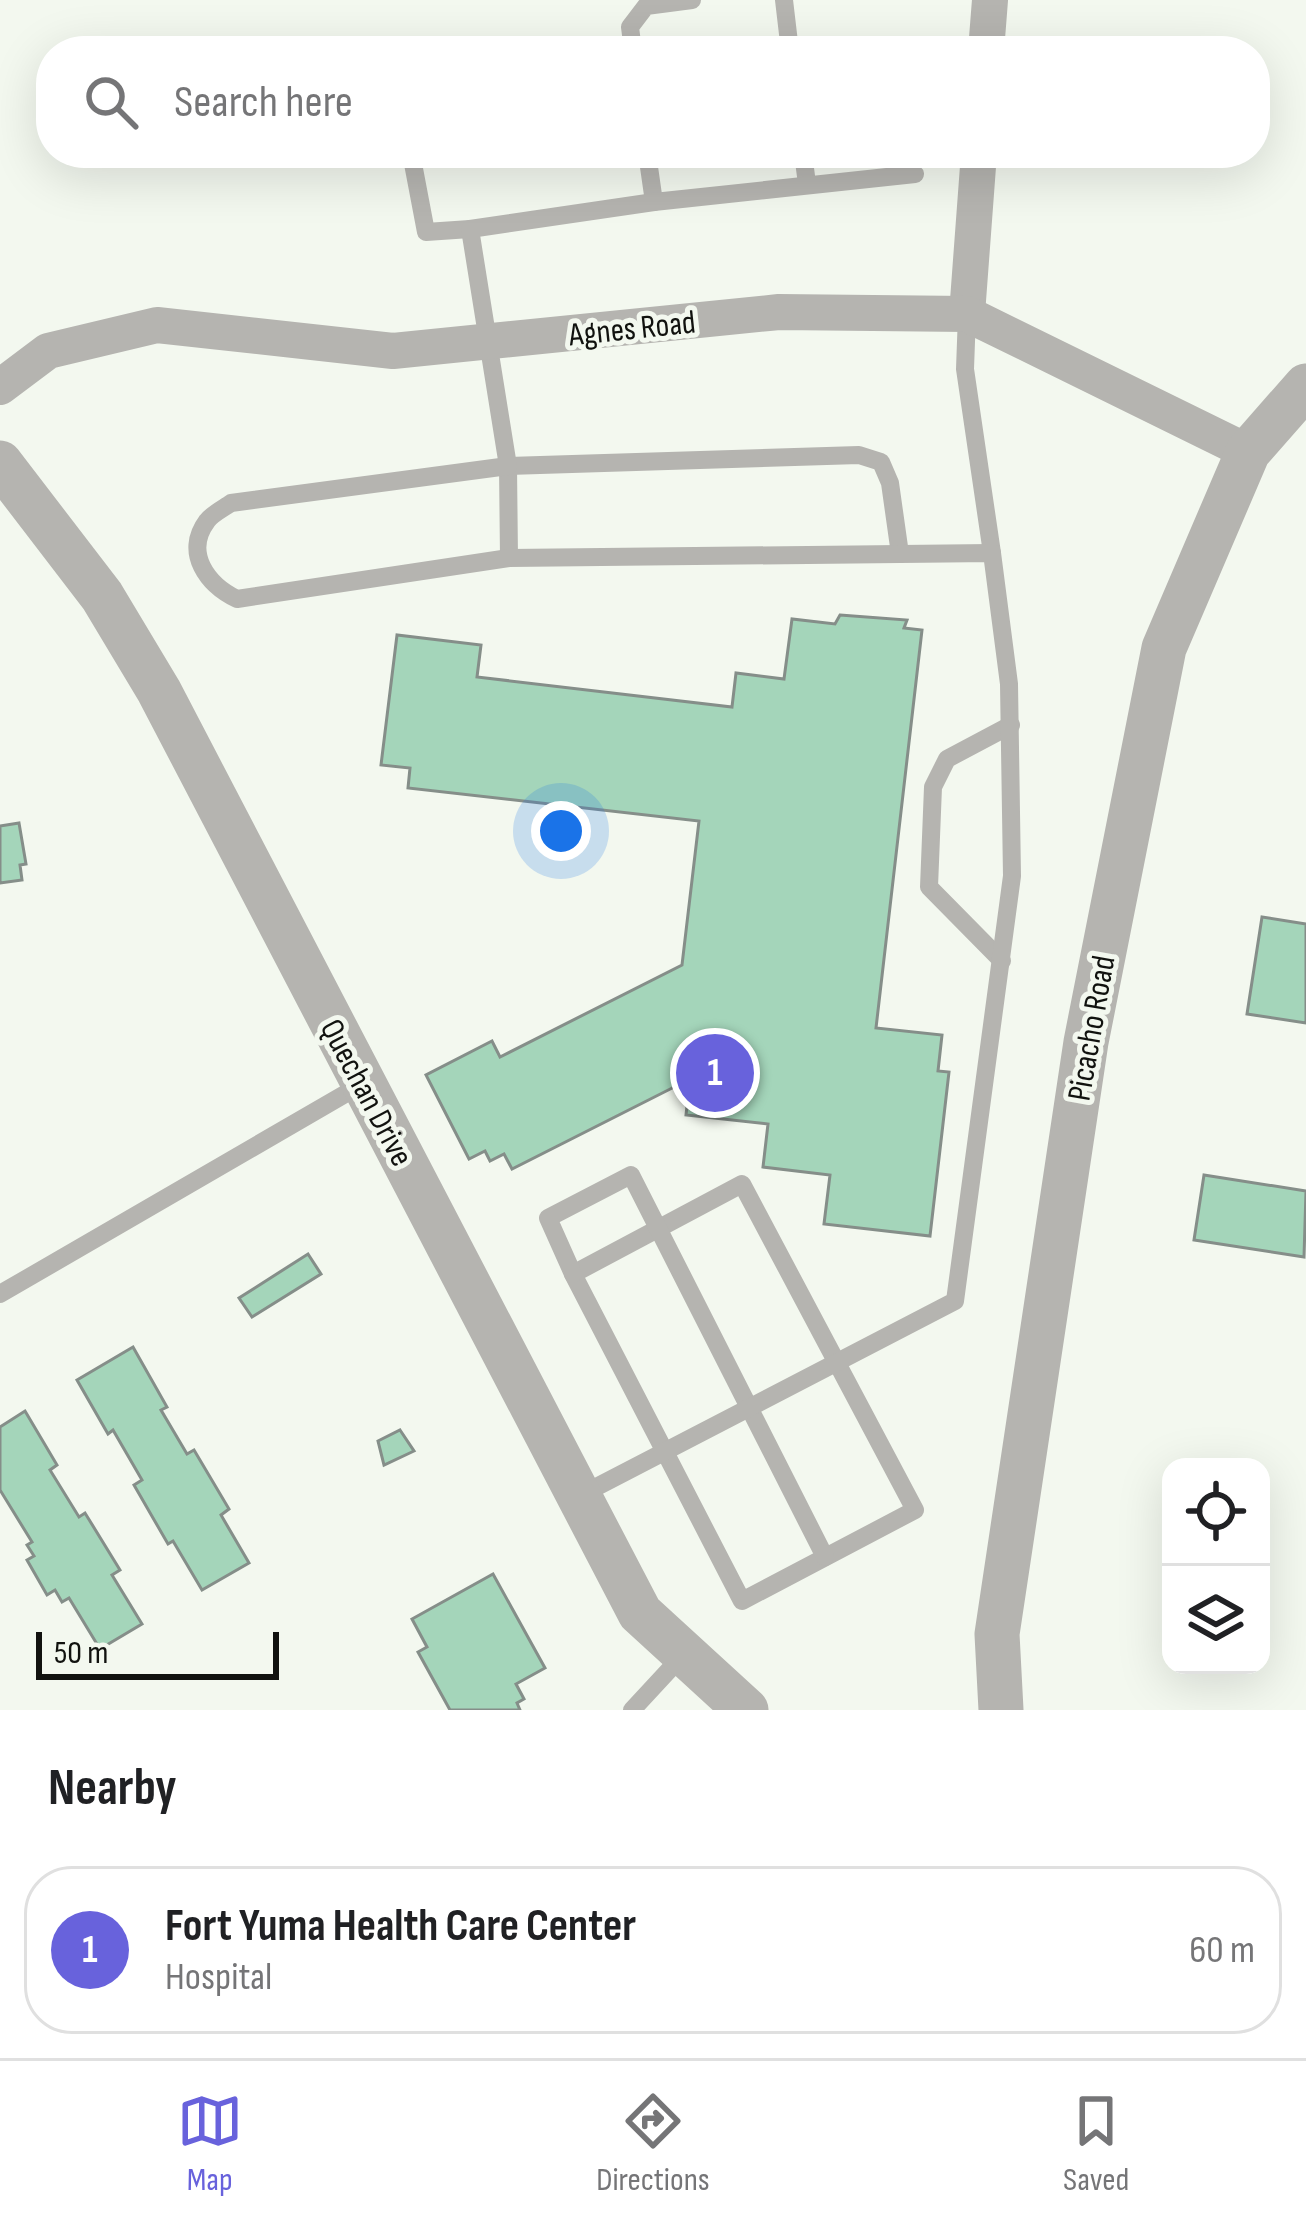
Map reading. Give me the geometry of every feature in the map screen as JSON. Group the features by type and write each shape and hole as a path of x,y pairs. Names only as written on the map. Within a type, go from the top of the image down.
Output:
{"street":[{"path":"987,36 990,0"},
{"path":"967,314 978,168"},
{"name":"Agnes Road","path":"0,387 48,351 157,325 393,351 779,312 967,314 1248,452"},
{"name":"Picacho Road","path":"1000,1710 997,1634 1086,1042 1164,648 1248,452 1306,386"},
{"name":"Quechan Drive","path":"0,463 101,596 159,691 640,1613 746,1710"}],"lane":[{"path":"631,36 630,27 646,6 692,0"},
{"path":"784,0 788,36"},
{"path":"414,168 426,232 915,174"},
{"path":"649,168 654,202"},
{"path":"805,168 807,184"},
{"path":"470,229 508,466 509,558"},
{"path":"579,1496 955,1301 1012,875 1011,725 965,369 967,314"},
{"path":"900,554 890,483 881,462 859,455 508,466 231,503 208,520 199,543 201,566 214,588 237,598 509,558 900,554 992,553"},
{"path":"1002,961 929,887 934,787 947,759 1011,725"},
{"path":"0,1294 364,1083"},
{"path":"573,1274 659,1228 742,1184 915,1510 742,1601 573,1274 548,1218 631,1175 659,1228 751,1407 825,1557"},
{"path":"632,1710 683,1655"}],"building":[{"path":"840,615 907,620 904,628 922,630 876,1028 942,1035 938,1071 949,1072 930,1236 824,1224 830,1175 763,1167 768,1124 686,1115 690,1079 512,1169 504,1154 490,1161 485,1151 469,1159 426,1075 492,1041 500,1057 682,965 699,821 408,788 410,768 381,765 397,635 481,645 477,677 732,707 736,673 784,679 792,619 835,624"},
{"path":"19,823 26,864 20,865 22,880 0,883 0,826"},
{"path":"1262,917 1306,924 1306,1023 1247,1014"},
{"path":"1204,1175 1306,1191 1304,1257 1194,1240"},
{"path":"308,1254 321,1274 252,1317 239,1298"},
{"path":"133,1347 187,1454 194,1450 229,1509 221,1515 249,1563 202,1590 173,1541 168,1544 134,1485 142,1480 77,1380"},
{"path":"25,1411 57,1465 50,1470 79,1517 85,1513 120,1570 112,1575 142,1624 100,1649 69,1598 62,1602 55,1590 47,1595 27,1560 34,1556 27,1545 32,1542 0,1490 0,1427"},
{"path":"400,1430 414,1451 384,1465 378,1441"},
{"path":"493,1574 545,1668 516,1684 524,1699 517,1703 520,1710 450,1710 418,1652 427,1647 412,1619"}],"place":[{"name":"Fort Yuma Health Care Center","path":"715,1073"}]}
